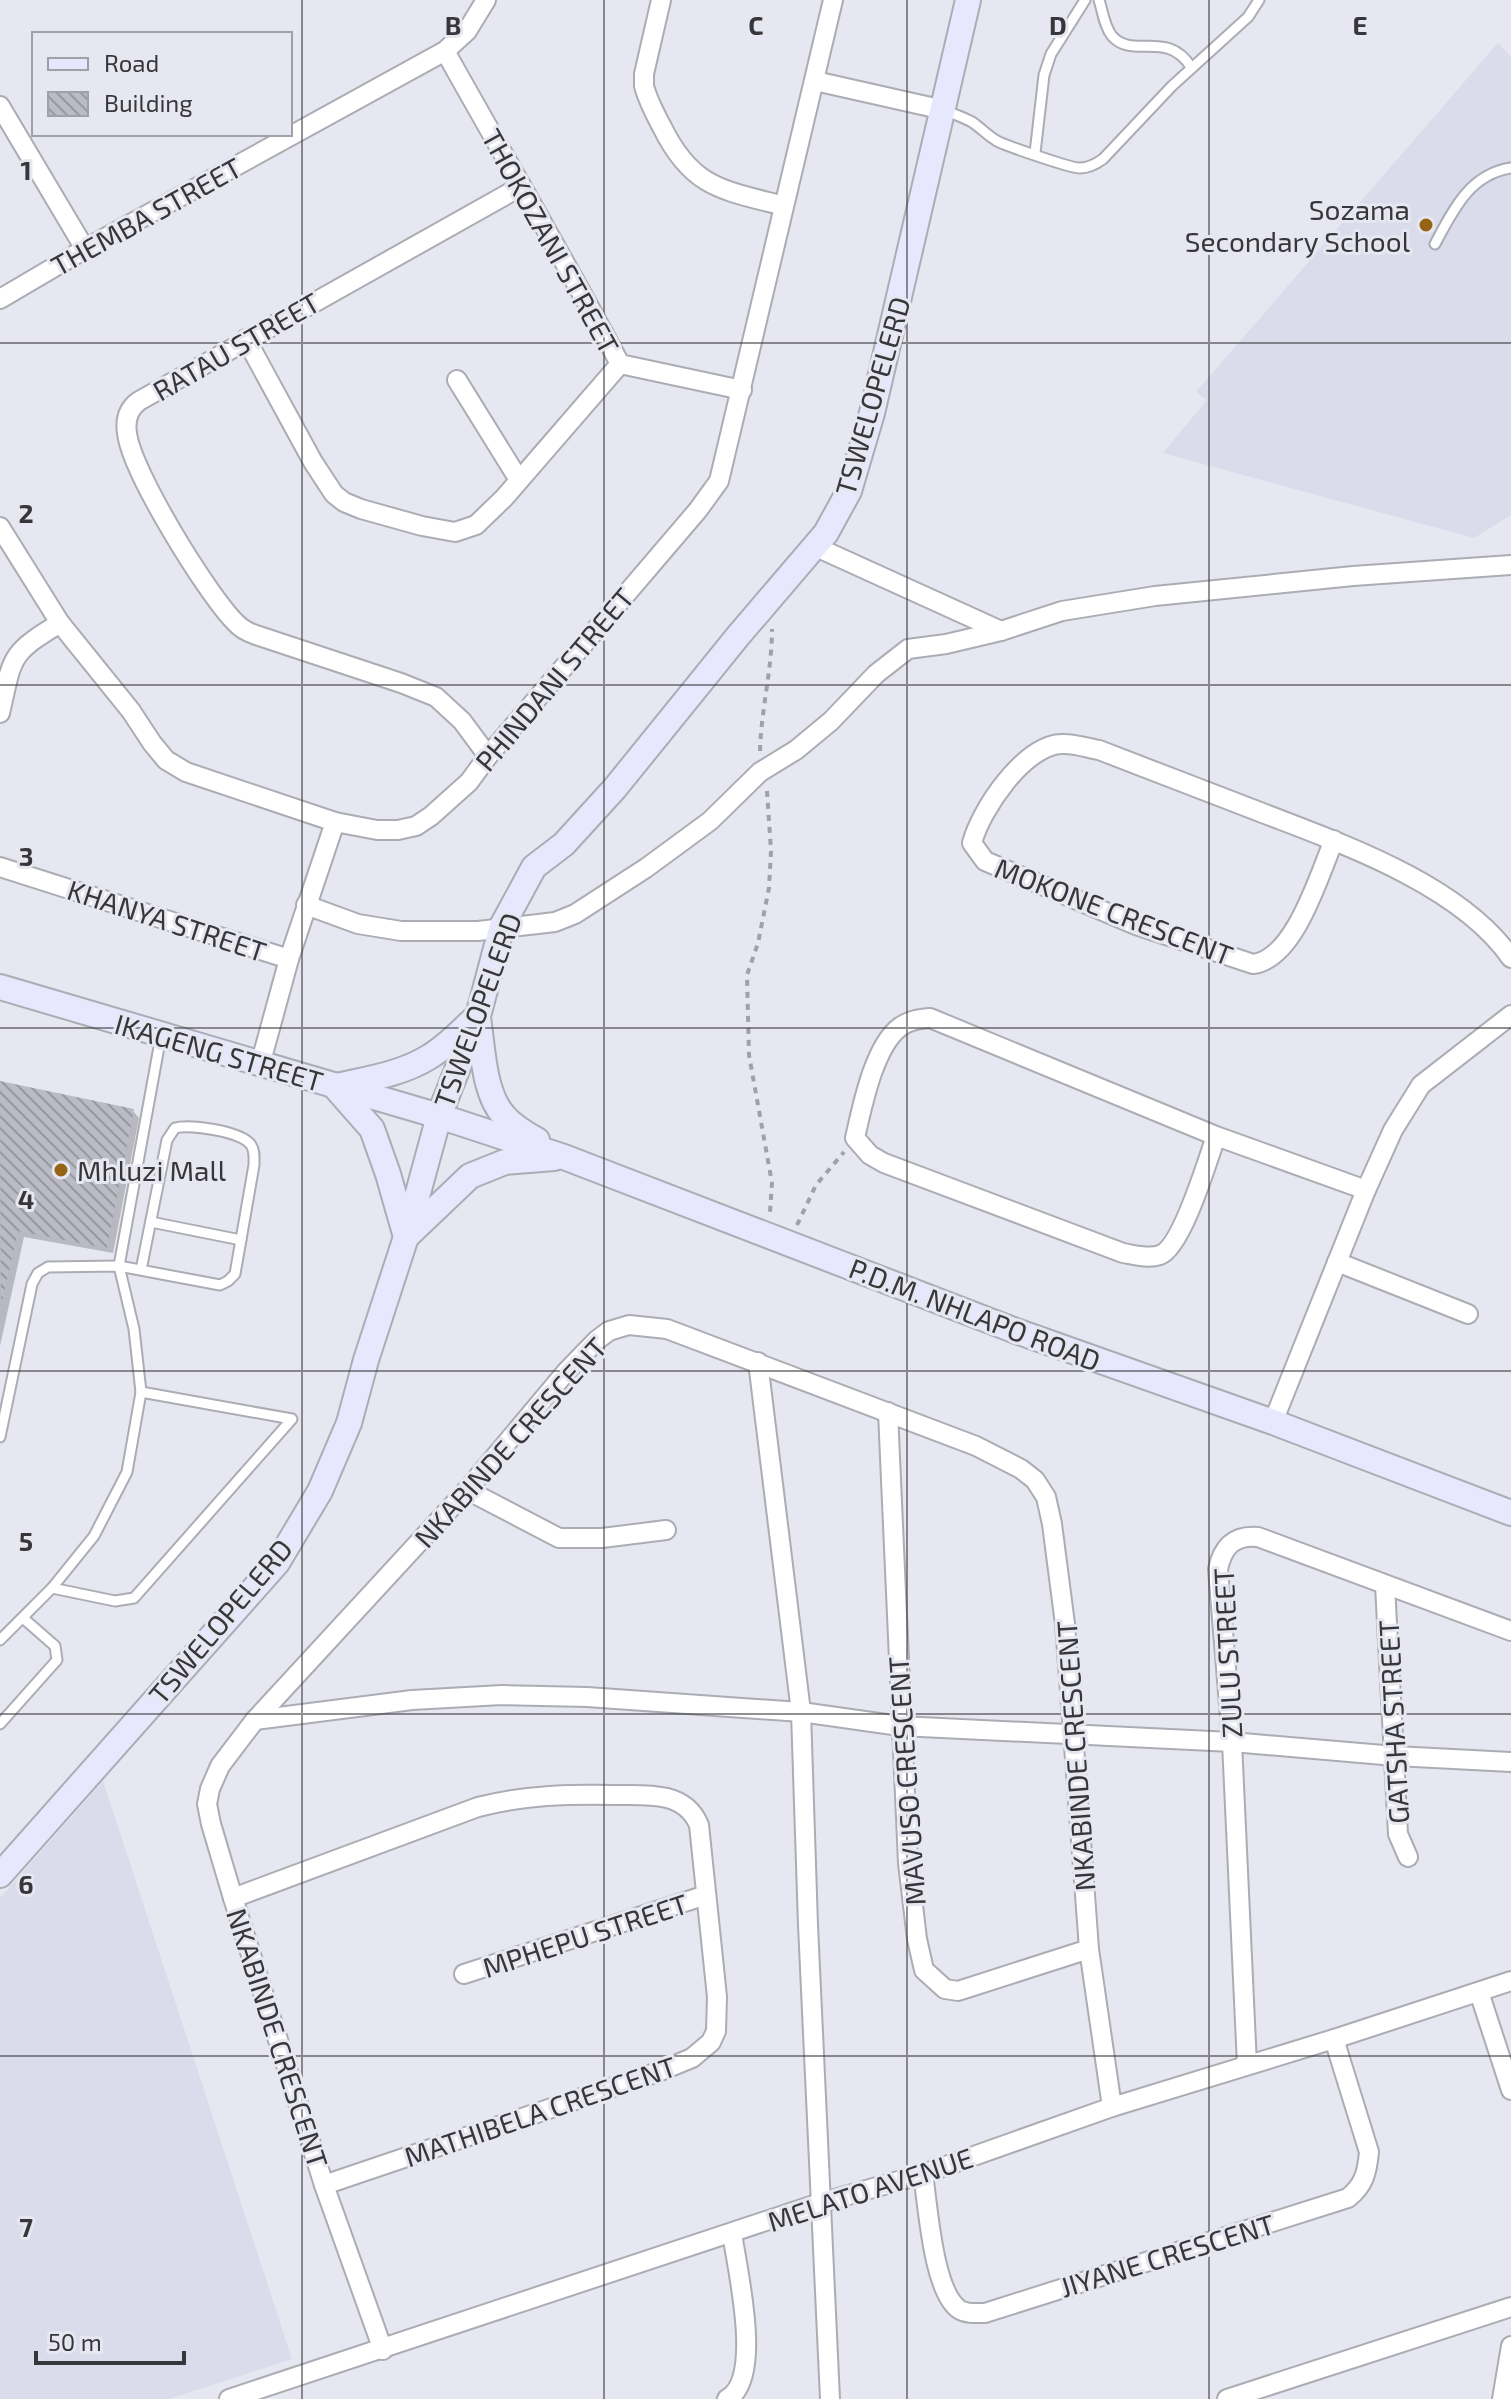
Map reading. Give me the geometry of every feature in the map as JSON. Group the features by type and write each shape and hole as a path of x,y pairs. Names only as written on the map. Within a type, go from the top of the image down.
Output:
{"street":[{"name":"THEMBA STREET","path":"292,135 445,51 467,31 486,0"},
{"path":"661,0 644,86 676,153 687,168 713,186 784,206"},
{"name":"PHINDANI STREET","path":"0,527 60,623 166,760 205,780 335,822 377,830 416,826 469,782 710,495 724,465 833,0"},
{"name":"TSWELOPELERD","path":"0,1875 277,1563 320,1491 349,1423 439,1116 478,1016 502,926 534,867 564,844 615,788 814,546 839,510 860,458 903,292 968,0"},
{"name":"THOKOZANI STREET","path":"445,51 520,187 571,269 620,364 742,390"},
{"path":"815,81 944,110"},
{"path":"2,115 85,249"},
{"name":"THEMBA STREET","path":"0,299 290,136"},
{"name":"RATAU STREET","path":"488,756 462,721 436,697 244,630 226,611 173,531 131,450 126,425 130,409 139,401 520,187"},
{"path":"246,339 313,462 334,494 344,502 441,530 464,531 476,525 620,364"},
{"path":"457,380 519,480"},
{"path":"814,546 1001,631"},
{"path":"306,905 358,924 401,931 478,931 555,922 575,914 646,868 710,821 760,772 796,750 831,721 876,674 908,649 1001,631 1062,611 1155,596 1353,576 1511,565"},
{"path":"0,713 15,657 24,644 60,623"},
{"name":"MOKONE CRESCENT","path":"1334,840 1292,935 1280,951 1266,961 1253,964 1136,925 985,861 972,843 987,809 1026,759 1061,744 1099,750 1334,840 1385,862 1463,910 1503,946 1511,958"},
{"name":"KHANYA STREET","path":"0,867 289,959 335,822"},
{"path":"260,1065 289,959"},
{"name":"IKAGENG STREET","path":"0,987 439,1116"},
{"path":"1273,1422 1393,1130 1421,1085 1511,1015"},
{"path":"478,1016 426,1060 381,1076 335,1086 372,1129 406,1237 470,1176 505,1162 564,1157"},
{"path":"478,1016 490,1088 504,1117 564,1157"},
{"path":"1216,1136 1191,1207 1173,1244 1164,1254 1150,1257 1123,1253 884,1163 870,1155 855,1138 868,1087 884,1046 899,1027 913,1020 930,1018 1216,1136 1366,1190"},
{"name":"P.D.M. NHLAPO ROAD","path":"439,1116 564,1157 1016,1331 1273,1422 1511,1513"},
{"path":"1337,1262 1468,1314"},
{"name":"NKABINDE CRESCENT","path":"383,2350 324,2185 233,1898 207,1804 213,1779 220,1766 255,1720 467,1490 566,1372 597,1340 618,1327 643,1324 667,1329 758,1362 976,1446 1021,1469 1041,1489 1052,1524 1065,1624 1076,1736 1089,1949 1112,2107"},
{"path":"758,1362 801,1712 830,2399"},
{"name":"MAVUSO CRESCENT","path":"888,1412 908,1863 924,1970 945,1989 958,1991 1089,1949"},
{"path":"467,1490 559,1538 602,1538 666,1530"},
{"name":"ZULU STREET","path":"1247,2065 1232,1742 1218,1569 1221,1554 1230,1542 1242,1535 1258,1537 1511,1631"},
{"name":"GATSHA STREET","path":"1385,1585 1398,1834 1408,1857"},
{"path":"255,1720 398,1702 502,1695 689,1703 801,1712 900,1726 1232,1742 1511,1762"},
{"name":"MATHIBELA CRESCENT","path":"233,1898 478,1807 508,1799 569,1794 648,1795 666,1798 688,1808 699,1825 718,2021 711,2042 692,2058 658,2072 324,2185"},
{"name":"MPHEPU STREET","path":"464,1974 706,1895"},
{"name":"MELATO AVENUE","path":"229,2399 820,2203 923,2174 1112,2107 1511,1981"},
{"path":"1479,1992 1511,2090"},
{"name":"JIYANE CRESCENT","path":"923,2174 940,2281 949,2300 963,2312 985,2313 1348,2198 1360,2188 1367,2171 1369,2152 1334,2039"},
{"path":"727,2399 739,2389 747,2351 732,2233"},
{"path":"1227,2399 1511,2307"},
{"path":"1502,2399 1511,2346"}],"lane":[{"path":"1035,153 1044,75 1051,54 1085,0"},
{"path":"1099,0 1113,37 1130,45 1173,49 1185,57 1191,67"},
{"path":"944,110 970,121 1000,143 1070,167 1093,165 1103,159 1191,67 1248,17 1259,0"},
{"path":"1435,244 1457,204 1477,181 1497,170 1511,168"},
{"path":"0,1640 52,1588 94,1536 127,1472 141,1392 134,1329 119,1266 161,1036"},
{"path":"0,1437 32,1284 38,1273 48,1267 119,1266 220,1285 235,1274 254,1165 254,1153 242,1137 187,1125 175,1128 167,1140 141,1270"},
{"path":"151,1222 241,1240"},
{"path":"52,1588 115,1601 134,1598 292,1419 141,1392"},
{"path":"0,1724 57,1660 55,1646 23,1618"}],"path":[{"path":"766,602 772,641 760,724 760,772 768,793 771,851 769,888 758,943 747,975 747,989 749,1055 772,1183 778,1239"},
{"path":"778,1239 816,1185 855,1138"}],"shaded area":[{"name":"Sozama Secondary School","path":"1498,43 1511,57 1511,515 1474,538 1163,453 1207,400 1196,392"},
{"path":"103,1781 292,2359 169,2399 0,2399 0,1898"}],"building":[{"name":"Mhluzi Mall","path":"0,1081 134,1109 107,1248 18,1231 1,1305"}],"place":[{"name":"Sozama Secondary School","path":"1426,225"},
{"name":"Mhluzi Mall","path":"61,1170"}]}
